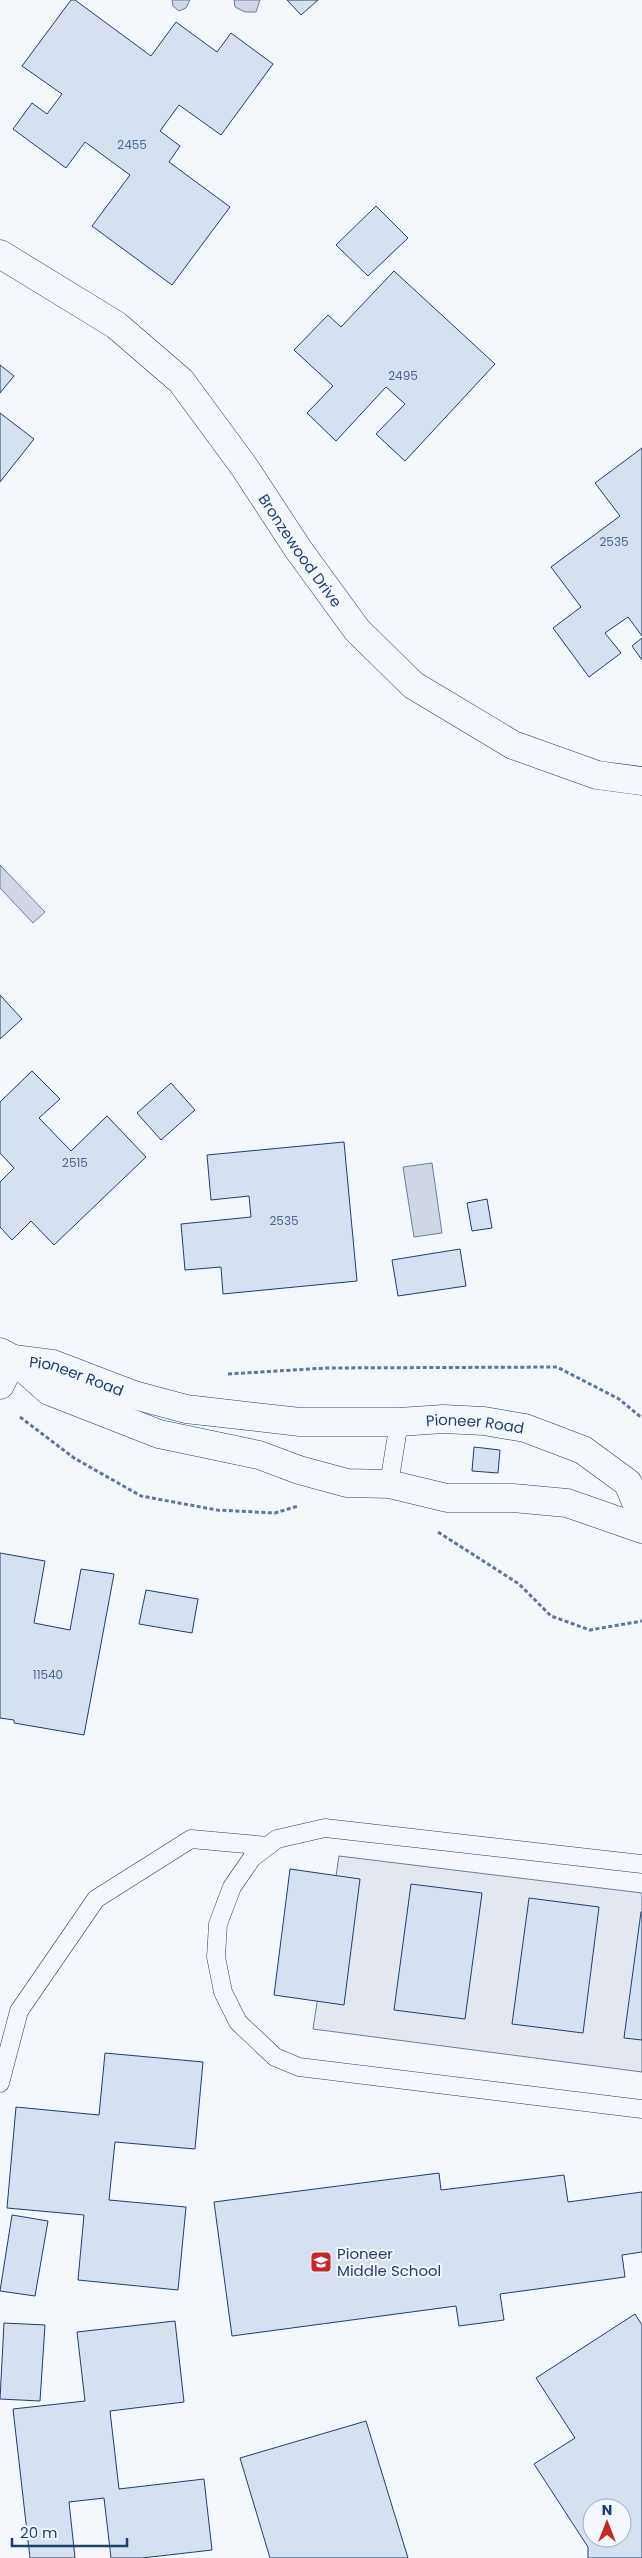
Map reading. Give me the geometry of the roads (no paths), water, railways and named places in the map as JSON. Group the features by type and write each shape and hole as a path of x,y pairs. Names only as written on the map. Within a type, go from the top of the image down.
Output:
{"street":[{"name":"Bronzewood Drive","path":"0,254 116,325 181,381 245,468 298,549 357,630 413,685 514,745 598,775 642,781"},
{"path":"0,1385 6,1356"},
{"name":"Pioneer Road","path":"6,1356 53,1364 134,1395 186,1409 300,1422 399,1422 443,1419 484,1421 525,1428 583,1450 628,1483 642,1517"},
{"name":"Pioneer Road","path":"6,1356 50,1391 159,1434 259,1455 299,1470 347,1483 389,1484 446,1498 513,1498 567,1503 642,1529"}],"lane":[{"path":"389,1484 399,1422"},
{"path":"642,1864 325,1828 278,1839 252,1858 232,1887 218,1924 216,1957 223,1992 238,2022 275,2058 299,2067 642,2109"},
{"path":"0,2083 19,2011 96,1899 191,1839 268,1846"}],"place":[{"name":"Pioneer Middle School","path":"321,2262"}]}
